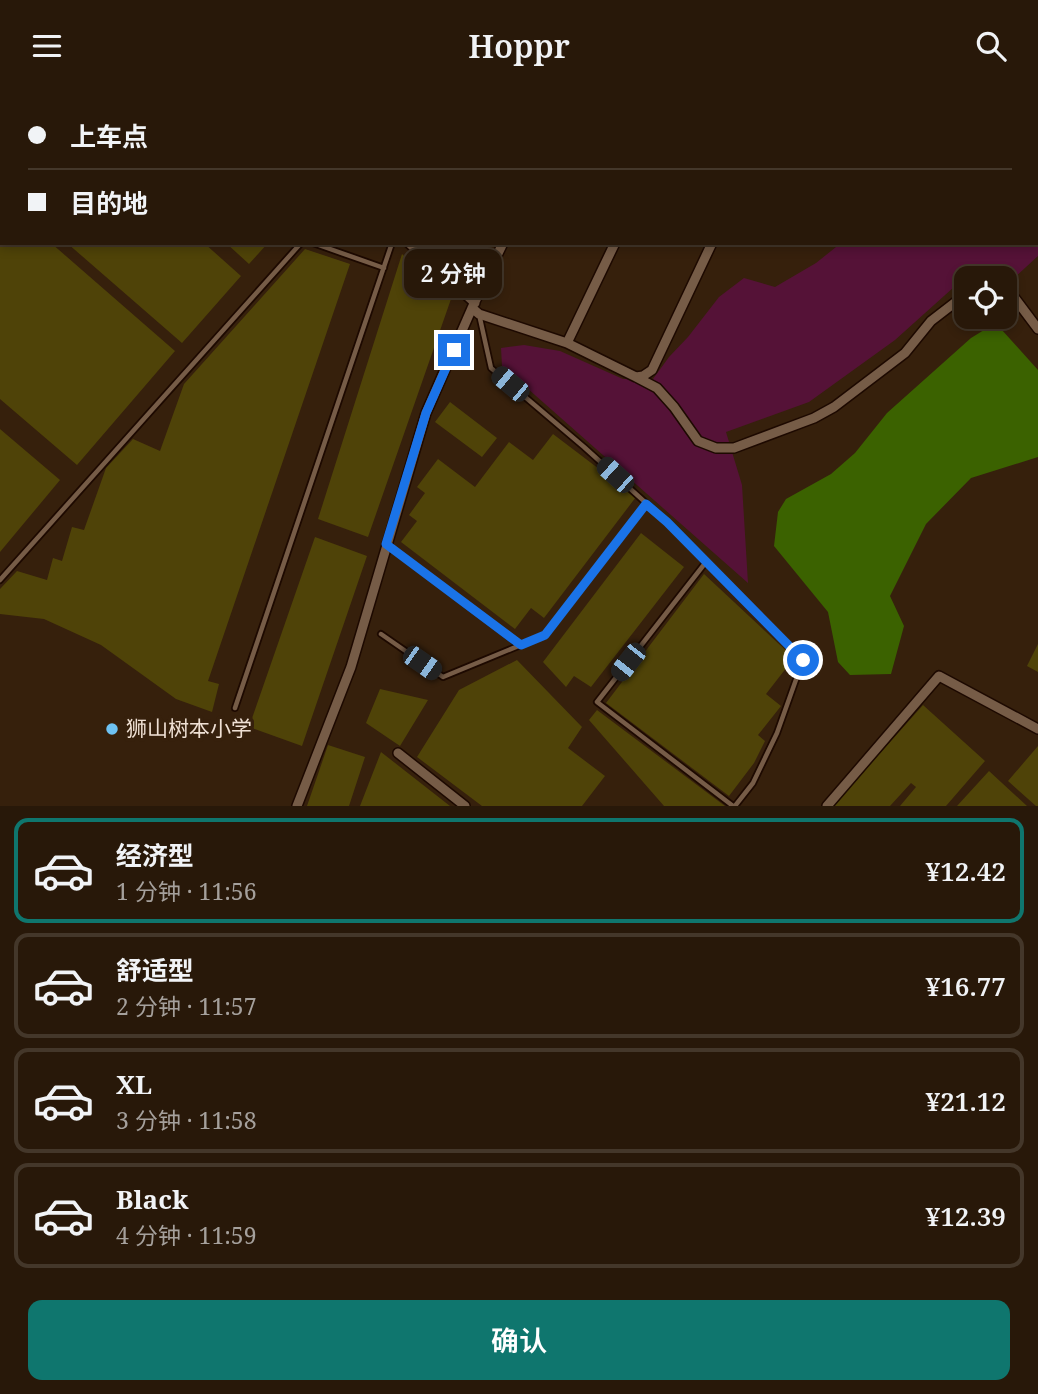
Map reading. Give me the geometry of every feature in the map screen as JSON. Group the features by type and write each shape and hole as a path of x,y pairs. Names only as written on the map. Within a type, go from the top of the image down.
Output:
{"street":[{"path":"411,245 459,288 475,308 567,343 657,388 698,441 716,448 734,448 814,418 834,407 905,353 931,321 954,304"},
{"path":"459,288 478,245"},
{"path":"296,806 351,667 426,413 502,245"},
{"path":"567,343 614,245"},
{"path":"636,377 652,370 711,245"},
{"path":"1017,301 1038,329"},
{"path":"827,806 939,676 1038,729"},
{"path":"398,753 465,806"}],"lane":[{"path":"0,580 298,245"},
{"path":"319,245 384,268"},
{"path":"235,708 391,245"},
{"path":"475,308 491,368 646,504 705,562 803,660 777,733 753,783 734,806 597,702 705,562"},
{"path":"381,633 443,677 545,635 646,504"},
{"path":"386,544 521,645"}],"shaded area":[{"path":"838,245 1038,245 1038,256 1017,275 1017,266 954,266 954,287 895,340 809,402 726,432 742,485 748,583 502,366 501,348 524,345 560,351 623,379 653,379 719,297 744,278 775,287 816,263"},
{"path":"1001,329 1038,370 1038,457 971,478 926,524 890,596 904,626 891,674 850,675 838,662 828,612 774,546 778,512 786,499 831,474 855,453 887,413 971,338 984,330"}],"building":[{"path":"0,245 53,245 175,351 77,465 0,399"},
{"path":"69,245 206,245 241,276 182,343"},
{"path":"228,245 266,245 249,264"},
{"path":"305,249 350,264 208,681 219,684 212,712 176,699 101,645 44,619 0,614 0,589 17,571 47,580 53,558 62,561 72,527 84,530 106,468 133,439 160,451 184,384"},
{"path":"402,254 451,299 368,537 318,519"},
{"path":"450,402 497,438 482,457 435,422"},
{"path":"0,429 60,480 0,552"},
{"path":"553,434 636,497 544,618 531,608 515,629 401,542 417,521 409,515 425,493 417,487 438,459 475,487 509,442 533,460"},
{"path":"641,533 684,567 591,687 574,676 566,687 543,662"},
{"path":"315,537 367,556 302,746 249,727"},
{"path":"704,574 794,658 766,694 781,706 758,735 765,741 754,763 729,796 606,703"},
{"path":"1038,644 1038,672 1027,666"},
{"path":"517,660 582,727 568,748 605,776 582,806 482,806 417,757 459,690"},
{"path":"380,689 428,700 400,746 366,723"},
{"path":"923,705 985,761 946,806 900,806 916,787 911,783 890,806 833,806"},
{"path":"597,710 725,806 664,806 589,720"},
{"path":"328,745 365,757 349,806 307,806"},
{"path":"1038,746 1038,806 1036,806 1008,781"},
{"path":"381,752 450,806 360,806"},
{"path":"989,771 1027,806 957,806"}],"place":[{"name":"狮山树本小学","path":"112,729"}],"route":[{"path":"454,350 426,413 386,544 521,645 545,635 646,504 803,660"}]}
